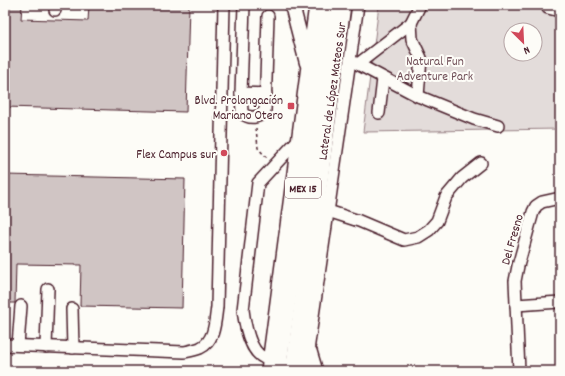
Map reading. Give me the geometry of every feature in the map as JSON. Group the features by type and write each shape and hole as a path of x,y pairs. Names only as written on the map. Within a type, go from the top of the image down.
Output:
{"highway":[{"name":"MEX 15","path":"273,365 328,5"},
{"name":"MEX 15","path":"294,371 342,5"}],"main road":[{"path":"292,5 307,63"}],"street":[{"path":"5,345 184,352 201,347 208,342 214,330 217,307 224,5"},
{"path":"244,5 241,93 242,114 246,117 255,118 265,111 268,16"},
{"name":"Lateral de López Mateos Sur","path":"267,371 273,365 297,141 315,5"},
{"name":"Lateral de López Mateos Sur","path":"305,371 328,211 354,62 358,5"},
{"path":"420,5 411,23 354,62 383,79 418,96 474,119 498,126"},
{"path":"547,5 548,8 560,11"},
{"path":"411,23 412,39 421,58 418,96"},
{"path":"379,113 383,79"},
{"path":"241,93 266,94"},
{"path":"273,365 260,356 252,345 248,336 243,310 258,183 297,141"},
{"path":"328,211 359,221 404,240 418,237 430,230 437,221 446,197 462,178 481,162"},
{"name":"Del Fresno","path":"519,371 515,281 518,266 536,206 542,202 560,198"},
{"path":"46,347 48,289"},
{"path":"516,305 560,302"},
{"path":"18,345 21,306"},
{"path":"72,309 74,348"},
{"path":"309,344 317,371"}],"path":[{"path":"255,118 258,148 274,166"}],"green space":[{"name":"Natural Fun Adventure Park","path":"379,5 560,5 560,129 363,132"}],"building":[{"path":"5,5 22,5 21,19 88,21 89,5 189,5 186,112 5,107"},
{"path":"5,175 185,179 182,308 80,306 81,265 16,264 15,303 5,303"}],"place":[{"name":"Blvd. Prolongación Mariano Otero","path":"291,106"},
{"name":"Flex Campus sur","path":"224,153"}]}
